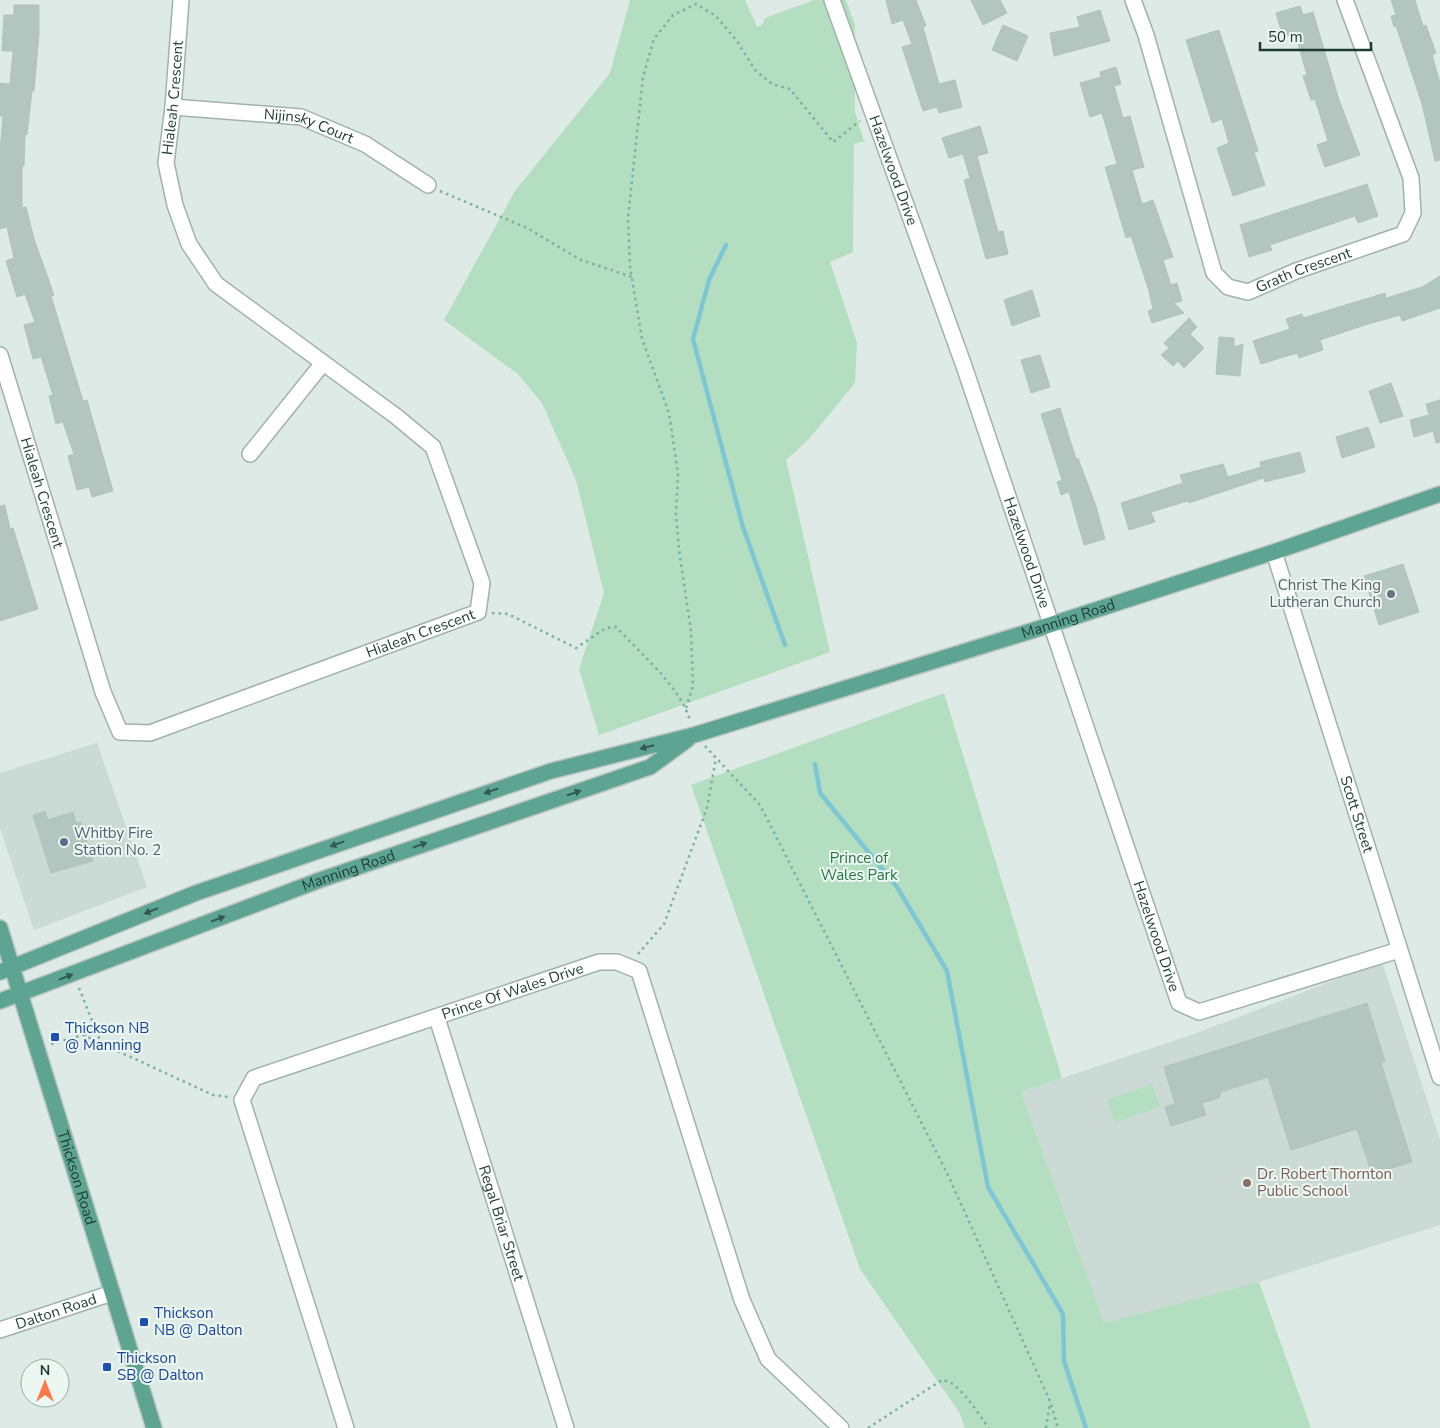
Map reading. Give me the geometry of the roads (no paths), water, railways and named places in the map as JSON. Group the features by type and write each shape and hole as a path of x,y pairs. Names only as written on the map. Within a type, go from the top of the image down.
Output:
{"main road":[{"name":"Manning Road","path":"6,970 196,893 551,770 694,735 1050,625 1274,552 1440,494"},
{"name":"Manning Road","path":"0,1001 74,975 320,880 650,766 694,735"},
{"name":"Thickson Road","path":"0,928 6,970 21,995 154,1428"}],"street":[{"name":"Hialeah Crescent","path":"0,355 103,692 120,732 150,733 478,612 482,584 433,448 397,417 216,284 189,244 175,205 166,163 173,107 181,0"},
{"name":"Hazelwood Drive","path":"832,0 964,366 1179,1003 1199,1012 1399,950"},
{"name":"Grath Crescent","path":"1133,0 1146,35 1214,273 1228,287 1248,292 1296,271 1403,234 1413,213 1411,178 1344,0"},
{"name":"Nijinsky Court","path":"173,107 302,117 365,144 428,186"},
{"path":"250,454 323,363"},
{"name":"Scott Street","path":"1274,552 1440,1077"},
{"name":"Prince Of Wales Drive","path":"346,1428 242,1100 254,1078 599,962 617,962 639,972 742,1300 768,1359 841,1428"},
{"name":"Regal Briar Street","path":"437,1018 566,1428"},
{"name":"Dalton Road","path":"0,1330 112,1293"}],"waterway":[{"path":"726,245 709,280 693,339 743,527 785,645"},
{"path":"815,764 820,793 897,887 947,971 988,1187 1063,1314 1064,1361 1086,1428"}],"place":[{"name":"Christ The King Lutheran Church","path":"1391,594"},
{"name":"Whitby Fire Station No. 2","path":"64,842"},
{"name":"Thickson NB @ Manning","path":"55,1037"},
{"name":"Dr. Robert Thornton Public School","path":"1247,1183"},
{"name":"Thickson NB @ Dalton","path":"144,1322"},
{"name":"Thickson SB @ Dalton","path":"107,1367"}],"park label":[{"name":"Prince of Wales Park","path":"859,866"}]}
